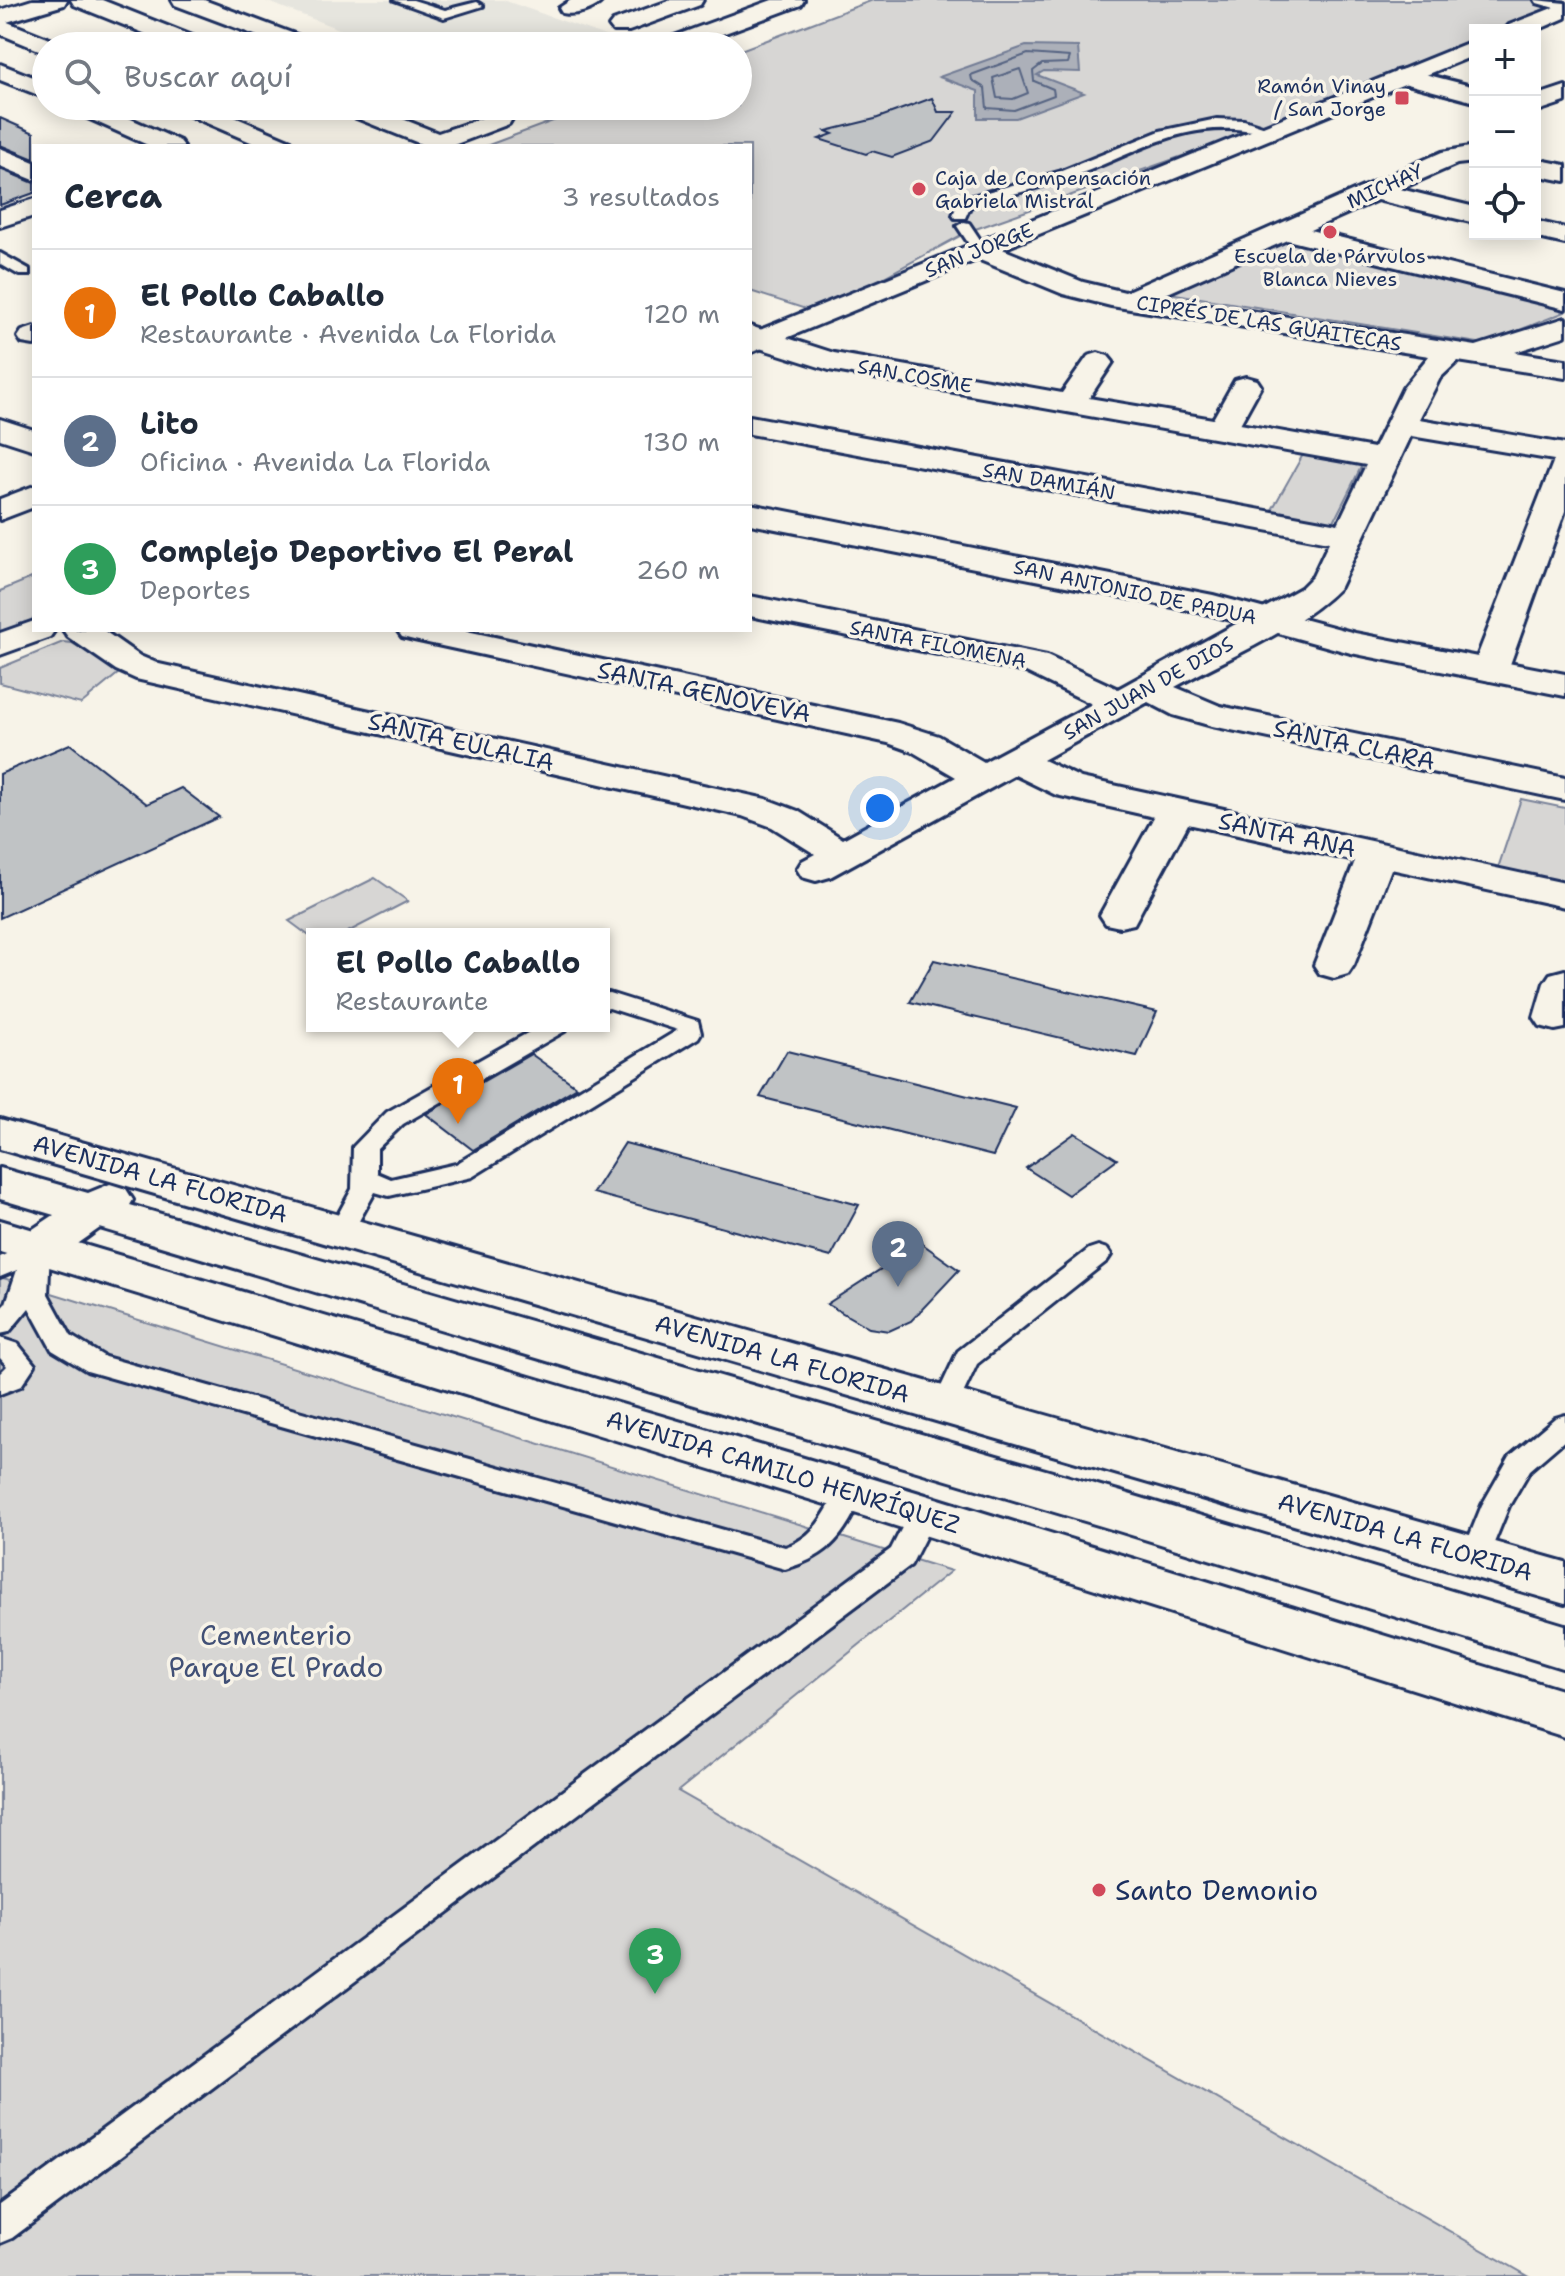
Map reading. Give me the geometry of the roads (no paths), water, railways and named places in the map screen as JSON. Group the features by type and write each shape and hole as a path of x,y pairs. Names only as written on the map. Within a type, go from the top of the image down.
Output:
{"street":[{"path":"0,17 56,0"},
{"path":"82,0 162,32"},
{"path":"183,0 267,32"},
{"path":"570,8 592,0"},
{"path":"621,26 692,0"},
{"path":"705,32 785,1"},
{"path":"1531,24 1565,9"},
{"path":"0,26 32,40"},
{"name":"SAN JORGE","path":"754,340 1469,49"},
{"path":"0,71 32,83"},
{"path":"1405,76 1469,93"},
{"path":"1541,104 1565,93"},
{"path":"1541,109 1565,115"},
{"path":"112,120 166,144"},
{"path":"221,120 277,144"},
{"path":"383,120 438,142 497,120"},
{"name":"MICHAY","path":"1127,301 1451,157 1469,154"},
{"path":"0,156 32,171"},
{"path":"1540,168 1565,173"},
{"path":"1374,191 1469,214"},
{"path":"0,219 32,208"},
{"path":"1541,230 1565,236"},
{"path":"1283,231 1565,301"},
{"name":"CIPRÉS DE LAS GUAITECAS","path":"980,250 1073,288 1127,301 1565,369"},
{"name":"SAN JUAN DE DIOS","path":"830,862 1270,621 1325,585 1423,380 1464,353 1565,327"},
{"name":"SAN COSME","path":"754,340 829,361 1385,459"},
{"path":"1070,403 1098,362"},
{"path":"1222,430 1246,386"},
{"name":"SAN DAMIÁN","path":"752,425 1349,536"},
{"path":"1401,425 1565,453"},
{"path":"0,428 32,440"},
{"path":"1490,670 1565,467"},
{"path":"0,510 32,497"},
{"name":"SAN ANTONIO DE PADUA","path":"752,514 1203,603 1351,643 1565,685"},
{"name":"SANTA FILOMENA","path":"752,606 1035,663 1133,696"},
{"path":"0,645 33,632"},
{"name":"SANTA EULALIA","path":"83,632 128,663 148,672 753,807 785,819 830,862"},
{"name":"SANTA GENOVEVA","path":"423,632 898,734 999,769"},
{"name":"SANTA CLARA","path":"1133,696 1565,789"},
{"name":"SANTA ANA","path":"999,769 1176,811 1565,895"},
{"path":"1120,915 1176,811"},
{"path":"1334,965 1377,854"},
{"name":"AVENIDA LA FLORIDA","path":"0,1134 1565,1583"},
{"path":"0,1183 1103,1507 1565,1647"},
{"path":"12,1251 128,1192 168,1189 207,1192"},
{"name":"AVENIDA CAMILO HENRÍQUEZ","path":"12,1251 851,1492 1565,1714"}],"lane":[{"path":"400,0 444,14 477,6"},
{"path":"1541,0 1565,9"},
{"path":"980,250 962,221 963,205 974,200 1064,174 1196,123 1234,122 1271,131"},
{"path":"0,257 24,272"},
{"path":"364,1177 389,1188 463,1171 690,1033 690,1026 610,1000"},
{"path":"341,1231 364,1189 365,1147 395,1118 546,1032"},
{"path":"0,1325 17,1307 12,1251"},
{"path":"12,1251 61,1343 96,1364 785,1558 801,1555 821,1544 851,1492"},
{"path":"945,1406 967,1358 1098,1255"},
{"path":"0,1348 9,1351 22,1365 12,1379 0,1384"},
{"path":"1475,1557 1496,1505 1520,1463 1565,1425"},
{"path":"0,2226 901,1557 923,1514"}],"water":[{"name":"Caja de Compensación Gabriela Mistral","path":"1026,46 1078,47 1080,72 1044,71 1037,75 1084,93 1016,118 978,118 978,91 939,77"}],"place":[{"name":"Ramón Vinay / San Jorge","path":"1402,98"},
{"name":"Caja de Compensación Gabriela Mistral","path":"919,189"},
{"name":"Escuela de Párvulos Blanca Nieves","path":"1330,232"},
{"name":"El Pollo Caballo","path":"458,1124"},
{"name":"Lito","path":"898,1287"},
{"name":"Santo Demonio","path":"1099,1890"},
{"name":"Complejo Deportivo El Peral","path":"655,1994"}],"park label":[{"name":"Cementerio Parque El Prado","path":"276,1651"}]}
